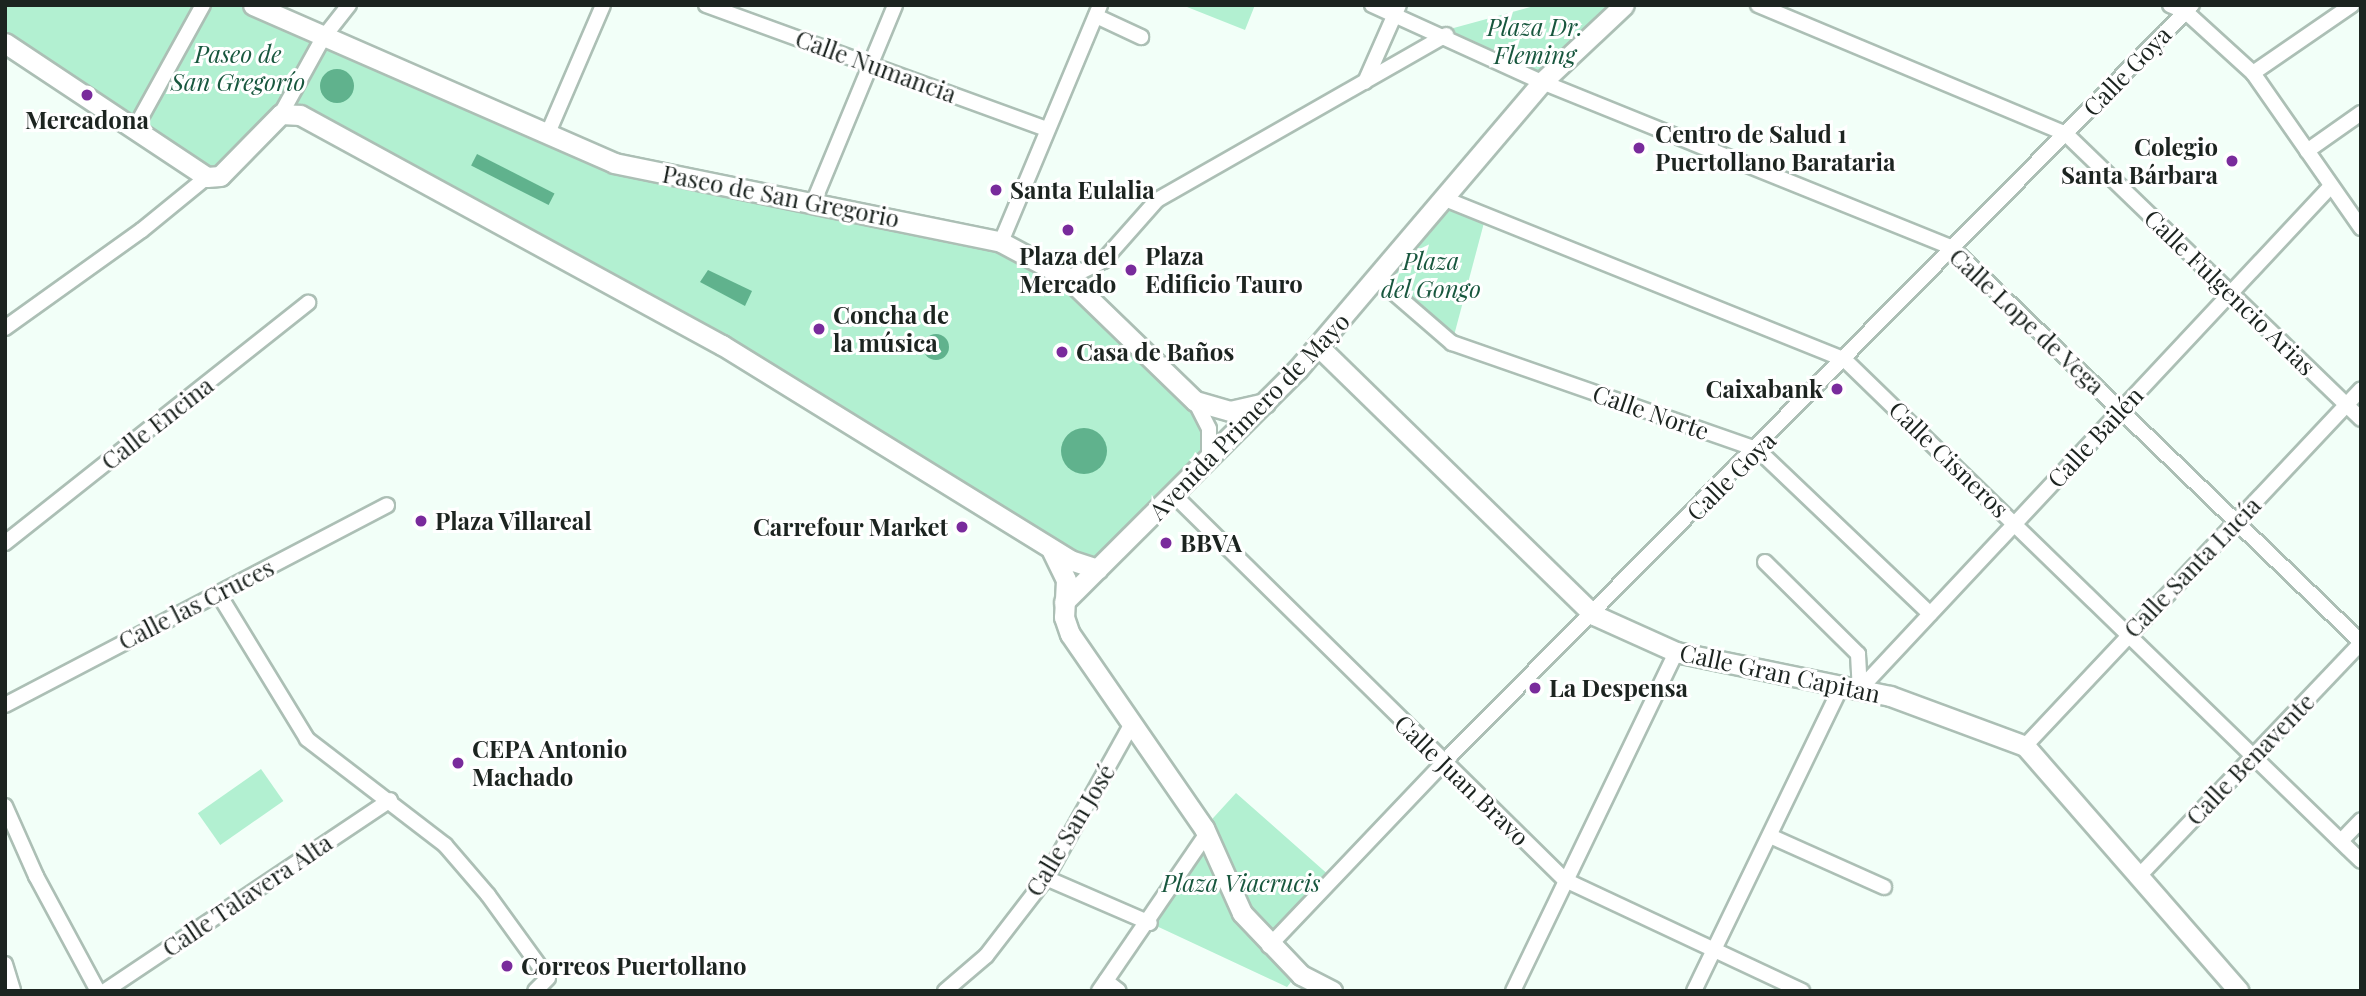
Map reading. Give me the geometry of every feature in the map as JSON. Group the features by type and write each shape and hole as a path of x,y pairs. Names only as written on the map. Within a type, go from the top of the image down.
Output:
{"main road":[{"name":"Paseo de San Gregorio","path":"253,5 321,41 548,133 614,163 814,201 1001,242 1068,278 1195,401 1230,411 1265,403"},
{"name":"Avenida Primero de Mayo","path":"1064,602 1265,403 1378,279 1542,82 1624,5"},
{"path":"5,43 207,177 220,176 291,109 722,345 1049,547 1098,569"},
{"name":"Calle Gran Capitan","path":"1318,346 1594,615 1676,652 1890,696 2025,746 2139,876 2232,989"},
{"path":"1049,547 1066,580 1064,602 1070,634 1207,833 1242,913 1269,946 1301,975 1332,991"}],"street":[{"path":"135,128 203,5"},
{"path":"291,109 321,41 349,5"},
{"path":"548,133 603,5"},
{"name":"Calle Numancia","path":"706,5 741,12 1046,129"},
{"path":"814,201 895,5"},
{"path":"1372,5 1397,10 1542,82"},
{"name":"Calle Fulgencio Arias","path":"1758,5 2066,134 2361,419"},
{"path":"2170,5 2189,8 2253,73 2361,229"},
{"path":"2253,73 2352,5"},
{"name":"Calle Goya","path":"1269,946 1444,762 1594,615 2189,8"},
{"path":"1001,242 1098,10 1141,37"},
{"path":"1365,82 1397,10"},
{"path":"1068,278 1102,261 1157,200 1446,35"},
{"name":"Calle Lope de Vega","path":"1542,82 1952,248 2361,642"},
{"path":"2307,151 2361,113"},
{"path":"5,328 142,230 207,177"},
{"name":"Calle Bailén","path":"1851,688 1930,614 2331,186"},
{"name":"Calle Cisneros","path":"1445,199 1845,360 2361,860"},
{"name":"Calle Norte","path":"1378,279 1452,343 1758,449 1930,614"},
{"name":"Calle Encina","path":"5,543 308,303"},
{"name":"Calle Santa Lucía","path":"2025,746 2361,390"},
{"name":"Paseo de San Gregorio","path":"1195,401 1209,429 1209,461"},
{"name":"Calle Juan Bravo","path":"1174,495 1565,880 1802,991"},
{"name":"Calle las Cruces","path":"5,705 387,505"},
{"path":"1694,991 1770,836 1851,688 1858,654 1765,562"},
{"path":"218,593 307,739 390,800 445,845 488,895 548,978 535,991"},
{"name":"Calle Benavente","path":"2139,876 2361,642"},
{"path":"1513,991 1676,652"},
{"name":"Calle San José","path":"945,991 986,956 1046,878 1131,726"},
{"name":"Calle Talavera Alta","path":"105,991 390,800"},
{"path":"5,806 36,876 98,991"},
{"path":"2341,841 2361,820"},
{"path":"1119,991 1102,986 1150,923 1207,833"},
{"path":"1770,836 1884,887"},
{"path":"1046,878 1150,923"},
{"path":"5,964 13,991"}],"green space":[{"name":"Paseo de San Gregorío","path":"5,5 253,5 326,43 614,163 963,234 1068,278 1195,401 1211,448 1105,564 1049,547 292,105 220,176 5,43"},
{"path":"1182,5 1255,5 1245,30"},
{"name":"Plaza Dr. Fleming","path":"1538,5 1624,5 1542,82 1439,32"},
{"name":"Plaza del Gongo","path":"1445,199 1485,219 1452,343 1378,279"},
{"path":"261,769 283,801 220,845 198,813"},
{"name":"Plaza Viacrucis","path":"1236,793 1331,877 1269,946 1298,973 1287,987 1150,923 1204,828"}],"shaded area":[{"path":"337,69 349,74 354,86 349,98 337,103 325,98 320,86 325,74"},
{"path":"477,154 555,193 549,205 471,166"},
{"path":"708,270 752,291 745,306 700,282"},
{"path":"936,334 945,338 949,347 945,356 936,360 927,356 923,347 927,338"},
{"path":"1084,428 1100,435 1107,451 1100,467 1084,474 1068,467 1061,451 1068,435"}],"place":[{"name":"Mercadona","path":"87,95"},
{"name":"Centro de Salud 1 Puertollano Barataria","path":"1639,148"},
{"name":"Colegio Santa Bárbara","path":"2232,161"},
{"name":"Santa Eulalia","path":"996,190"},
{"name":"Plaza del Mercado","path":"1068,230"},
{"name":"Plaza Edificio Tauro","path":"1131,270"},
{"name":"Concha de la música","path":"819,329"},
{"name":"Casa de Baños","path":"1062,352"},
{"name":"Caixabank","path":"1837,389"},
{"name":"Plaza Villareal","path":"421,521"},
{"name":"Carrefour Market","path":"962,527"},
{"name":"BBVA","path":"1166,543"},
{"name":"La Despensa","path":"1535,688"},
{"name":"CEPA Antonio Machado","path":"458,763"},
{"name":"Correos Puertollano","path":"507,966"}]}
